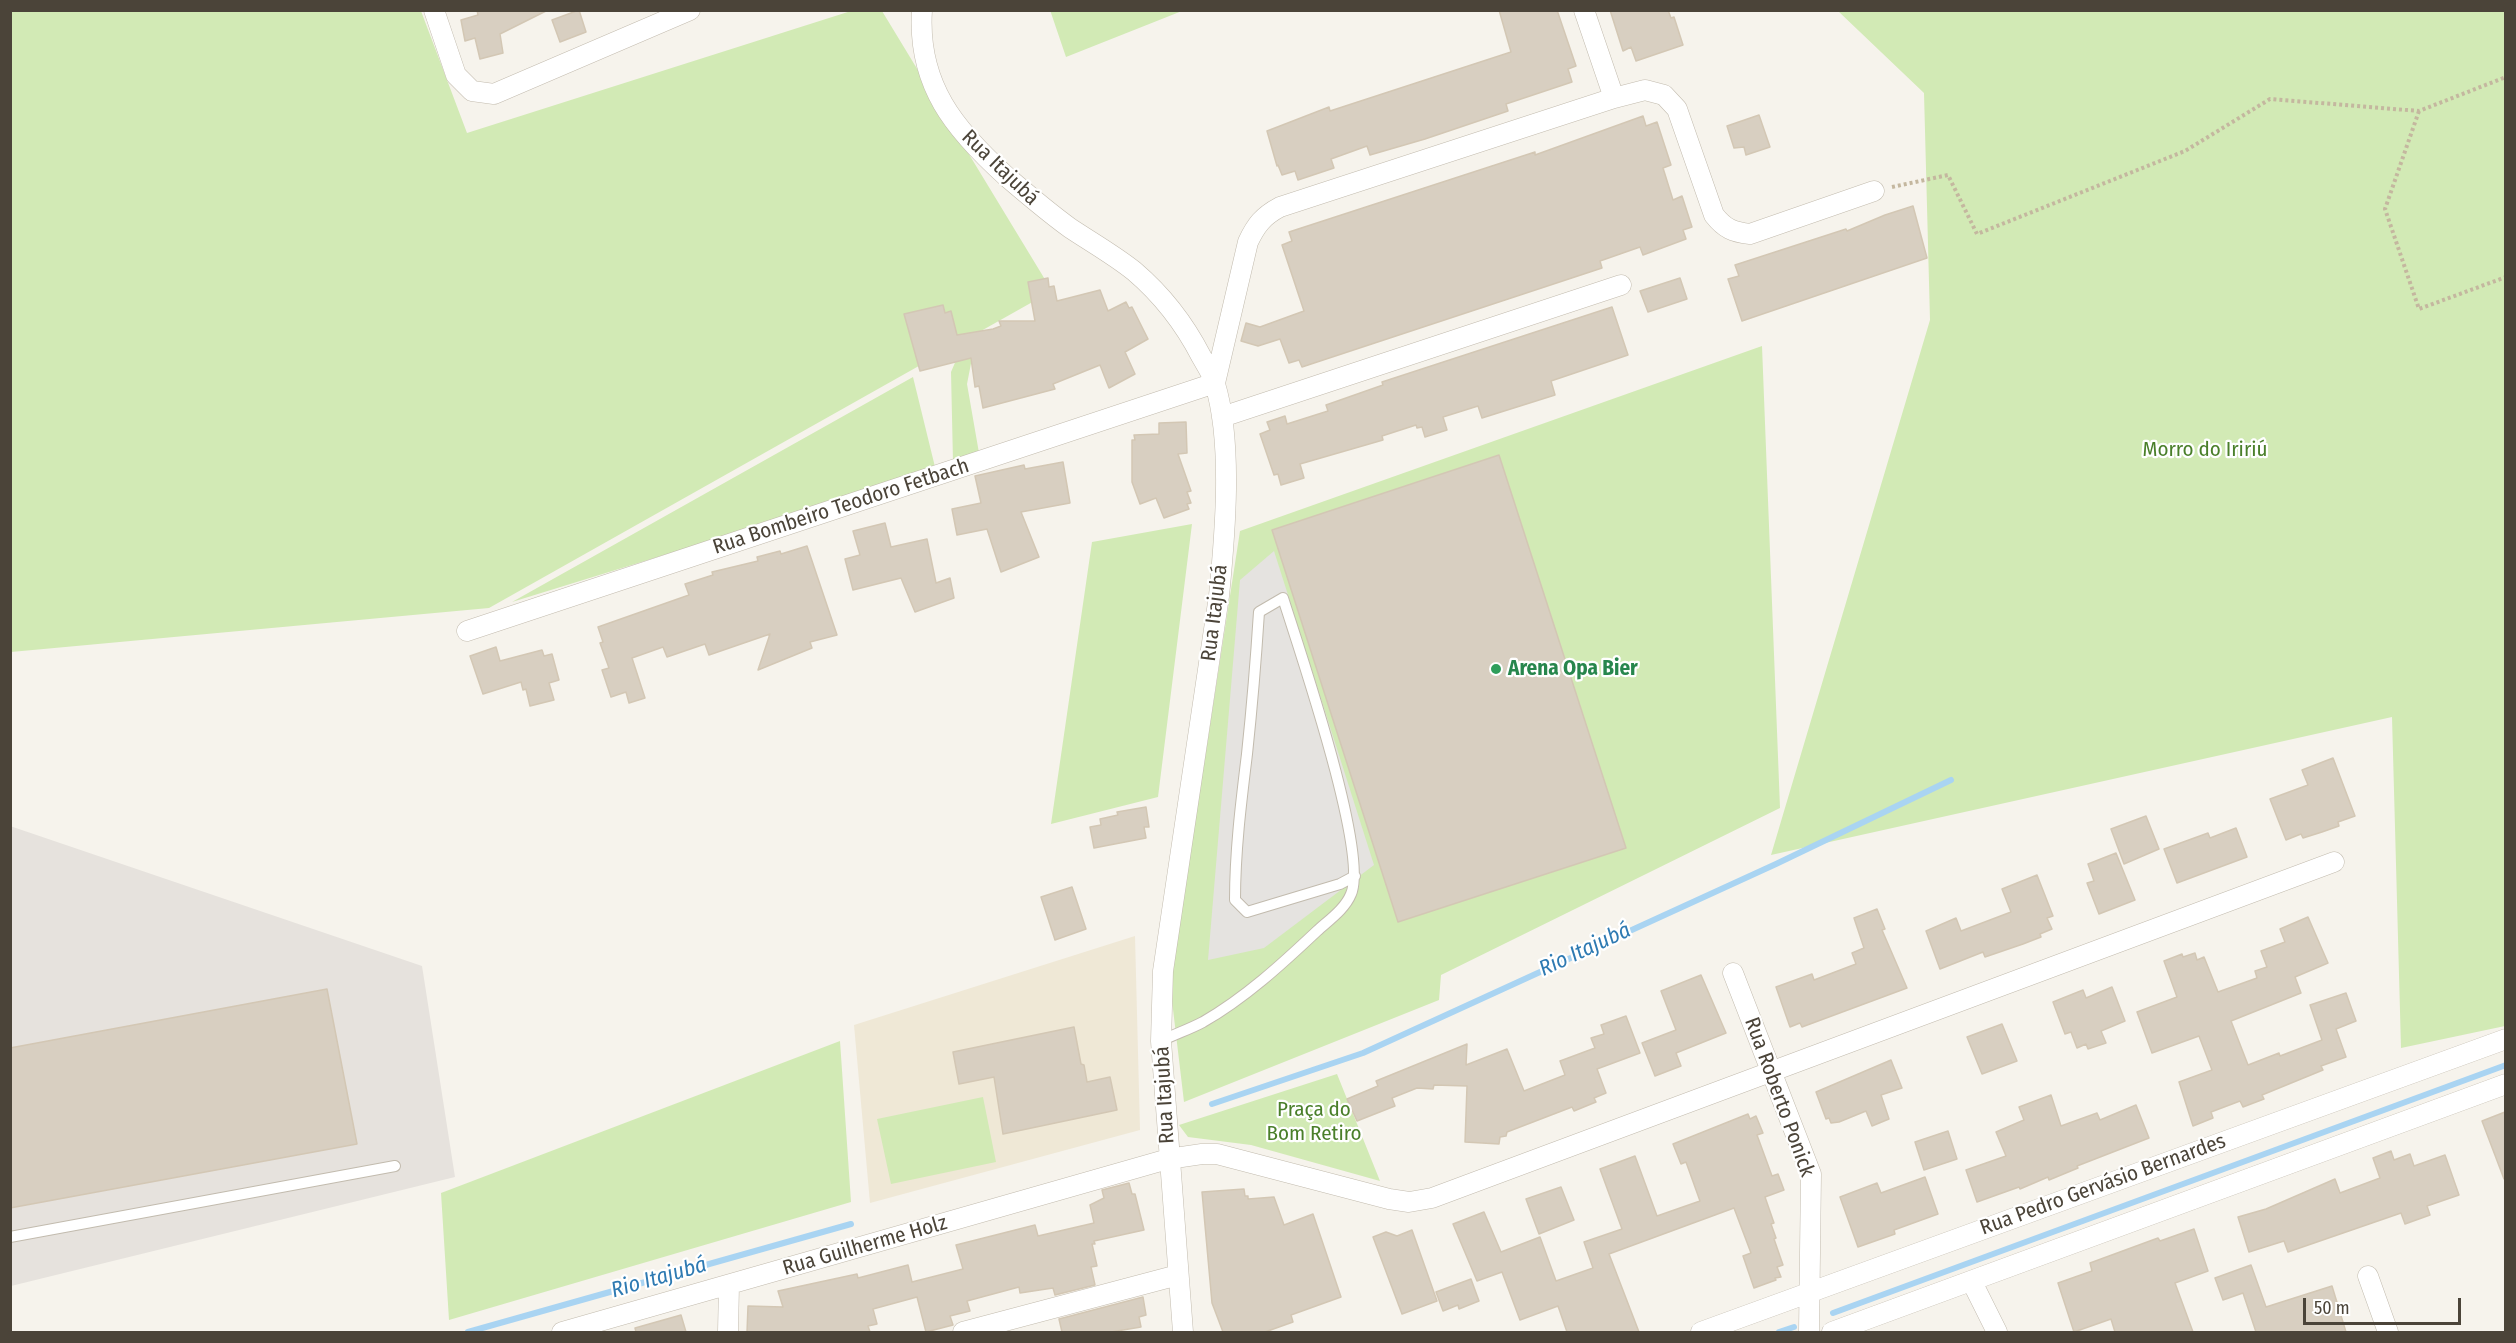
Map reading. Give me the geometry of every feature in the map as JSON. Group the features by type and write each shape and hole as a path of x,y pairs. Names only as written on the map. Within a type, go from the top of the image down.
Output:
{"street":[{"path":"434,10 456,75 472,92 494,94 690,10"},
{"name":"Rua Itajubá","path":"922,10 924,53 931,79 950,117 970,142 1044,209 1134,271 1154,291 1194,342 1215,383 1222,417 1225,513 1219,596 1163,971 1161,1041 1168,1159 1183,1332"},
{"path":"1584,10 1614,98"},
{"path":"1215,383 1248,242 1255,226 1266,214 1280,207 1614,98 1644,90 1664,95 1677,109 1714,215 1723,227 1735,232 1750,234 1874,191"},
{"path":"1222,417 1621,285"},
{"name":"Rua Bombeiro Teodoro Fetbach","path":"467,631 1215,383"},
{"name":"Rua Guilherme Holz","path":"562,1332 1168,1159 1217,1154 1389,1199 1409,1202 1432,1198 2334,862"},
{"name":"Rua Roberto Ponick","path":"1733,973 1778,1070 1811,1174 1809,1332"},
{"name":"Rua Pedro Gervásio Bernardes","path":"1701,1332 2505,1039"},
{"path":"1832,1332 2505,1084"},
{"path":"963,1332 1178,1275"},
{"path":"2368,1276 2388,1332"},
{"path":"1972,1282 1997,1332"},
{"path":"728,1332 729,1285"}],"lane":[{"path":"1161,1041 1203,1021 1269,976 1341,908 1351,894 1355,876 1350,836 1326,738 1283,598 1259,612 1251,715 1238,824 1235,900 1247,912 1340,884 1355,876"},
{"path":"10,1237 394,1166"}],"path":[{"path":"1874,191 1948,175 1977,234 2185,151 2270,99 2419,111 2505,77"},
{"path":"2419,111 2385,209 2419,309 2505,277"}],"shaded area":[{"path":"1274,551 1374,865 1264,948 1208,960 1240,580"},
{"path":"10,826 422,966 455,1177 11,1286"},
{"path":"1135,936 1140,1130 870,1203 854,1025"}],"green space":[{"path":"1050,10 1182,10 1182,11 1066,57"},
{"path":"11,11 421,11 467,133 851,11 882,11 1052,291 489,608 11,652"},
{"name":"Morro do Iririú","path":"1838,11 2505,11 2505,1026 2401,1048 2392,717 1771,855 1930,320 1924,93"},
{"path":"976,338 967,384 979,453 953,462 951,372 963,344"},
{"name":"Arena Opa Bier","path":"1762,346 1780,808 1441,975 1439,1000 1184,1102 1170,984 1240,531"},
{"path":"913,377 936,471 512,602"},
{"path":"1192,524 1158,797 1051,824 1092,542"},
{"path":"840,1041 851,1202 449,1320 441,1193"},
{"name":"Praça do Bom Retiro","path":"1337,1074 1380,1181 1251,1145 1188,1137 1179,1125"},
{"path":"983,1097 996,1162 891,1184 877,1119"}],"building":[{"path":"477,10 548,10 500,34 503,53 480,59 475,38 465,41 461,20 478,15"},
{"path":"579,10 586,32 560,42 552,20"},
{"path":"1499,10 1557,10 1576,66 1568,69 1572,82 1506,104 1508,111 1425,139 1370,155 1367,146 1331,159 1334,168 1298,180 1295,171 1282,175 1277,166 1267,131 1329,107 1330,111 1511,52"},
{"path":"1610,10 1668,10 1671,18 1674,17 1683,45 1636,61 1631,47 1623,51"},
{"path":"1759,115 1770,147 1746,155 1744,147 1734,148 1727,126"},
{"path":"1643,116 1646,126 1657,122 1671,165 1663,168 1673,200 1682,196 1692,227 1683,230 1686,239 1643,255 1640,247 1600,261 1602,268 1302,367 1299,360 1289,363 1280,339 1258,346 1241,341 1246,323 1260,327 1304,311 1282,245 1292,241 1289,232 1535,152 1535,155"},
{"path":"1913,206 1927,258 1742,321 1728,279 1739,276 1735,265 1846,229 1847,231"},
{"path":"1048,278 1049,287 1054,286 1057,301 1100,290 1108,311 1126,302 1129,308 1132,307 1148,339 1125,352 1135,374 1109,388 1100,365 1053,384 1055,389 983,408 979,386 975,387 971,358 920,371 904,314 943,305 945,313 951,311 957,335 993,329 1001,326 999,321 1035,321 1028,282"},
{"path":"1680,278 1687,299 1648,312 1640,291"},
{"path":"1612,307 1628,355 1551,381 1555,395 1482,418 1478,406 1443,417 1447,430 1425,437 1422,427 1417,428 1416,425 1382,436 1383,440 1300,464 1304,478 1281,485 1278,474 1274,475 1260,434 1270,430 1267,422 1285,416 1287,424 1328,411 1326,405 1383,385 1382,382"},
{"path":"1186,422 1187,453 1178,454 1191,491 1187,492 1191,503 1187,504 1189,509 1164,518 1156,498 1140,504 1132,482 1132,440 1135,440 1134,435 1159,434 1159,423"},
{"path":"1499,455 1626,848 1398,922 1272,530"},
{"path":"1063,462 1070,503 1021,512 1039,557 1001,572 987,529 957,535 952,509 981,503 975,476 1024,465 1025,469"},
{"path":"885,523 891,547 927,539 936,583 950,578 954,598 915,612 901,578 853,590 845,559 860,555 853,531"},
{"path":"807,546 837,635 810,642 812,648 758,670 770,634 709,655 705,644 667,657 663,647 632,658 645,698 629,703 626,692 611,697 602,670 609,668 600,643 603,642 598,627 689,595 685,584 713,575 712,572 758,561 757,557 780,551 781,554"},
{"path":"496,647 500,661 542,650 544,656 552,654 559,680 549,683 554,700 530,706 526,689 523,690 521,682 483,694 470,656"},
{"path":"2333,758 2355,816 2338,822 2339,826 2322,832 2303,838 2301,834 2286,840 2270,799 2308,785 2302,770"},
{"path":"1146,807 1149,827 1144,827 1146,838 1094,848 1090,827 1101,825 1100,819 1118,815 1117,812"},
{"path":"2146,816 2159,849 2124,864 2111,829"},
{"path":"2236,828 2247,857 2177,883 2164,849 2208,833 2210,838"},
{"path":"2116,853 2135,900 2099,914 2087,883 2094,881 2088,864"},
{"path":"2037,875 2053,916 2047,918 2052,929 2040,934 2041,937 2023,944 1985,957 1983,952 1940,969 1926,931 1956,918 1961,931 2011,912 2002,889"},
{"path":"1072,887 1086,929 1055,940 1041,897"},
{"path":"1877,909 1885,929 1882,930 1907,988 1802,1027 1800,1023 1790,1027 1776,987 1812,974 1814,980 1856,964 1852,953 1864,948 1854,918"},
{"path":"2308,917 2328,963 2295,977 2301,993 2231,1021 2248,1065 2322,1040 2310,1005 2346,993 2356,1021 2336,1029 2346,1057 2321,1066 2323,1070 2262,1095 2264,1099 2243,1107 2240,1101 2211,1112 2213,1118 2193,1126 2179,1082 2212,1070 2199,1036 2152,1053 2137,1012 2177,997 2164,961 2182,954 2183,957 2195,953 2197,960 2204,957 2218,992 2257,978 2255,971 2267,967 2261,951 2285,942 2280,929"},
{"path":"1701,975 1726,1033 1676,1053 1681,1066 1655,1076 1642,1043 1676,1030 1661,991"},
{"path":"2112,987 2125,1021 2101,1031 2106,1043 2088,1049 2086,1044 2077,1048 2071,1032 2065,1034 2053,1002 2083,990 2086,998"},
{"path":"327,989 357,1144 10,1208 10,1048"},
{"path":"1626,1016 1640,1053 1597,1069 1606,1093 1594,1098 1596,1102 1574,1111 1572,1107 1507,1132 1506,1136 1500,1137 1499,1144 1465,1142 1467,1086 1434,1085 1433,1089 1417,1088 1392,1098 1395,1106 1357,1121 1347,1099 1378,1086 1376,1081 1467,1044 1466,1065 1507,1049 1524,1091 1565,1075 1560,1061 1595,1048 1591,1038 1604,1034 1601,1025"},
{"path":"2002,1024 2017,1061 1982,1074 1967,1037"},
{"path":"1074,1027 1087,1082 1110,1077 1117,1110 1003,1134 994,1077 959,1084 953,1052"},
{"path":"1891,1060 1902,1088 1881,1095 1889,1119 1872,1126 1866,1111 1839,1122 1831,1123 1829,1118 1826,1119 1816,1092"},
{"path":"2051,1095 2061,1126 2097,1113 2100,1120 2136,1105 2149,1138 2077,1166 2078,1168 2049,1180 2048,1177 2020,1189 2019,1187 1977,1202 1966,1170 2006,1156 1996,1132 2024,1120 2019,1107"},
{"path":"2505,1112 2505,1179 2504,1179 2482,1121"},
{"path":"1748,1114 1750,1119 1756,1116 1763,1133 1757,1135 1772,1176 1778,1174 1784,1190 1765,1197 1774,1223 1771,1224 1776,1238 1774,1239 1783,1265 1777,1267 1781,1277 1754,1288 1743,1256 1751,1253 1734,1208 1609,1254 1639,1332 1567,1332 1558,1306 1520,1320 1502,1272 1477,1281 1453,1224 1484,1212 1501,1252 1540,1237 1556,1281 1593,1268 1584,1242 1622,1229 1600,1169 1635,1156 1657,1216 1700,1201 1686,1162 1681,1164 1673,1144"},
{"path":"1948,1131 1957,1159 1924,1170 1915,1142"},
{"path":"2391,1151 2394,1160 2410,1154 2414,1166 2445,1155 2459,1195 2427,1206 2430,1215 2405,1224 2401,1213 2288,1252 2284,1241 2249,1252 2238,1217 2266,1209 2335,1179 2340,1193 2380,1178 2373,1158"},
{"path":"1925,1177 1938,1214 1894,1230 1895,1234 1858,1247 1840,1197 1877,1183 1881,1193"},
{"path":"1129,1183 1132,1194 1135,1194 1144,1230 1094,1241 1095,1244 1092,1244 1097,1266 1091,1267 1095,1285 1055,1295 1053,1288 1020,1293 1019,1287 967,1301 970,1311 950,1316 953,1325 926,1332 917,1297 873,1309 877,1324 868,1326 870,1332 747,1332 748,1306 783,1307 778,1291 857,1274 858,1278 908,1265 912,1282 963,1269 956,1245 1035,1225 1038,1236 1094,1223 1090,1205 1104,1198 1102,1190"},
{"path":"1561,1187 1574,1220 1539,1234 1526,1199"},
{"path":"1244,1189 1248,1199 1274,1197 1284,1225 1313,1214 1341,1297 1291,1315 1293,1322 1265,1332 1223,1332 1212,1303 1202,1192"},
{"path":"2194,1229 2208,1271 2175,1283 2193,1332 2115,1332 2111,1319 2074,1332 2058,1283 2092,1271 2090,1263 2158,1238 2160,1241"},
{"path":"1412,1230 1437,1301 1402,1314 1373,1237 1386,1232 1397,1236"},
{"path":"2251,1265 2266,1307 2332,1286 2346,1332 2256,1332 2243,1293 2223,1300 2215,1278"},
{"path":"1471,1279 1479,1301 1459,1309 1458,1305 1443,1311 1436,1292"},
{"path":"1143,1297 1146,1315 1139,1317 1141,1327 1111,1332 1062,1332 1059,1319"},
{"path":"681,1315 686,1332 636,1332 635,1328"}],"waterway":[{"name":"Rio Itajubá","path":"1212,1104 1363,1053 1776,864 1951,780"},
{"path":"1833,1313 2506,1065"},
{"name":"Rio Itajubá","path":"468,1332 851,1224"},
{"path":"1779,1332 1794,1327"}],"place":[{"name":"Arena Opa Bier","path":"1496,669"}]}
